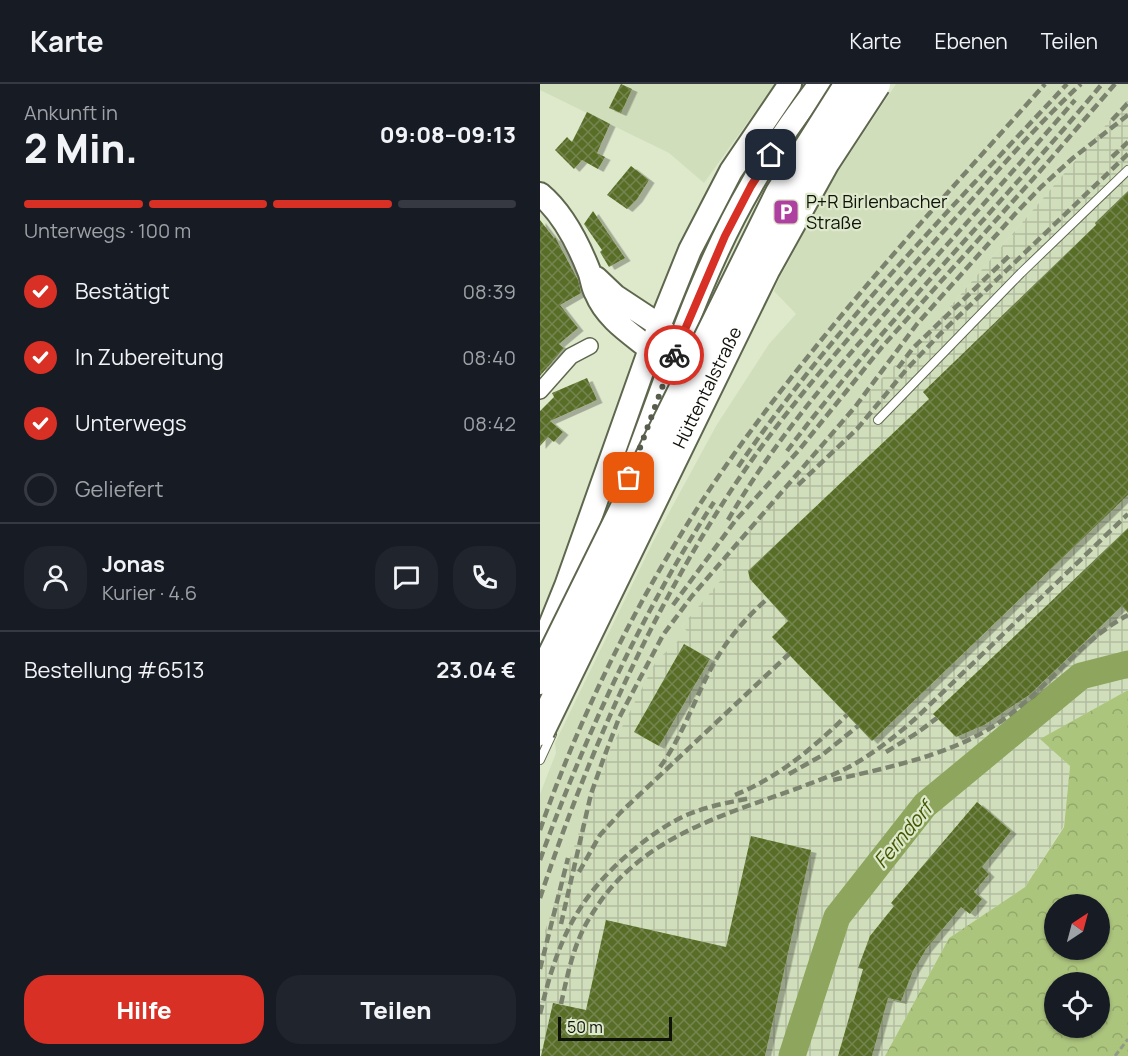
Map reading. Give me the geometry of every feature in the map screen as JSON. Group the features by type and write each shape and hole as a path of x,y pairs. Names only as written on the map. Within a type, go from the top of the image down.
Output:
{"highway":[{"name":"Hüttentalstraße","path":"540,680 776,202 849,84"},
{"name":"Hüttentalstraße","path":"547,730 765,270 825,162 876,84"}],"main road":[{"path":"540,650 566,586 650,349 676,283 712,205 731,171 790,84"},
{"path":"540,697 557,663 677,346 725,236 751,186 790,124 820,84"},
{"path":"731,171 751,186"},
{"path":"540,194 550,203 568,228 590,272 596,294 614,321 650,349 677,346"},
{"path":"590,272 615,296 659,325 677,346"},
{"path":"615,296 648,297 676,283"}],"street":[{"path":"540,391 571,357 590,346"}],"lane":[{"path":"878,420 1021,273 1128,170"},
{"path":"540,760 547,730"}],"path":[{"path":"1115,1056 1128,1040"}],"shaded area":[{"path":"540,84 775,84 704,183 669,153 540,90"},
{"path":"896,84 1128,84 1128,99 931,329 877,383 726,555 722,580 682,626 689,632 656,661 540,946 540,794 556,753 555,743 653,542 716,426 769,344 796,314 774,291 777,283 832,181"},
{"path":"1128,99 1128,690 1041,739 1070,766 1064,826 1025,887 949,938 885,1056 540,1056 540,945 607,756 656,661 688,632 682,626 721,580 726,555 877,383 931,329"}],"green space":[{"path":"1128,690 1128,1056 885,1056 949,938 1025,887 1064,827 1070,766 1040,739"}],"building":[{"path":"621,84 632,89 621,113 609,108"},
{"path":"587,112 610,124 597,153 605,157 598,169 582,160 574,169 555,150 567,137 572,142"},
{"path":"631,166 649,180 637,199 627,209 607,195"},
{"path":"1128,191 1128,495 872,741 772,637 788,621 750,579 748,571 929,399 923,392 1096,225 1095,223"},
{"path":"593,211 625,258 609,267 600,252 602,250 584,224"},
{"path":"540,220 555,237 578,280 581,293 560,305 578,328 559,344 564,348 540,376"},
{"path":"587,378 597,400 550,421 563,432 554,442 548,437 540,446 540,411 554,397 552,393"},
{"path":"1128,528 1128,613 1122,606 1029,695 984,725 956,737 933,714"},
{"path":"684,644 710,659 659,746 634,732"},
{"path":"977,802 1011,831 982,867 989,874 974,892 982,899 970,914 961,907 926,949 913,971 901,1001 888,998 872,1056 838,1056 863,969 858,968 870,936 894,906 891,903"},
{"path":"751,836 811,850 765,1056 541,1056 553,1003 586,1010 606,920 726,947"}],"waterway":[{"name":"Ferndorf","path":"792,1056 837,917 925,805 1081,676 1128,664"}],"railway":[{"path":"540,830 582,724 606,672 659,571 720,474 822,339 932,210 1045,84"},
{"path":"738,467 813,366 854,317 937,223 1067,84"},
{"path":"540,898 600,738 648,634 704,534 734,486 807,388 860,325 1027,138 1081,84"},
{"path":"787,451 824,403 902,311 1102,84"},
{"path":"673,605 735,521 799,450 882,347 1115,84"},
{"path":"728,520 767,459 834,373 1075,100"},
{"path":"1112,120 1128,103"},
{"path":"561,924 591,794 619,718 663,635 692,596 855,407 917,324 1015,214 1073,158 1128,115"},
{"path":"1112,157 1128,142"},
{"path":"798,485 857,429 906,370 940,334 1128,154"},
{"path":"898,368 913,348 1010,255"},
{"path":"540,860 576,767 617,676 662,587 714,502"},
{"path":"561,1004 572,958 586,924 614,885 640,861 668,841 699,825 832,775 876,750 915,719 1128,514"},
{"path":"660,767 682,729 719,654 738,629 767,599"},
{"path":"833,780 927,756 950,748 992,727 1027,701 1082,648 1128,615"},
{"path":"579,872 600,835 621,812 789,654"},
{"path":"735,795 766,780 795,761 847,715"},
{"path":"886,752 937,718"},
{"path":"789,774 821,756 858,726"},
{"path":"540,1014 554,965 571,924 582,905 612,869 646,840 681,818 712,806 751,798"},
{"path":"540,969 568,858"}],"way so far":[{"path":"629,478 674,355"}],"place":[{"name":"P+R Birlenbacher Straße","path":"786,212"}],"route":[{"path":"674,355 725,236 751,186 771,155"}]}
